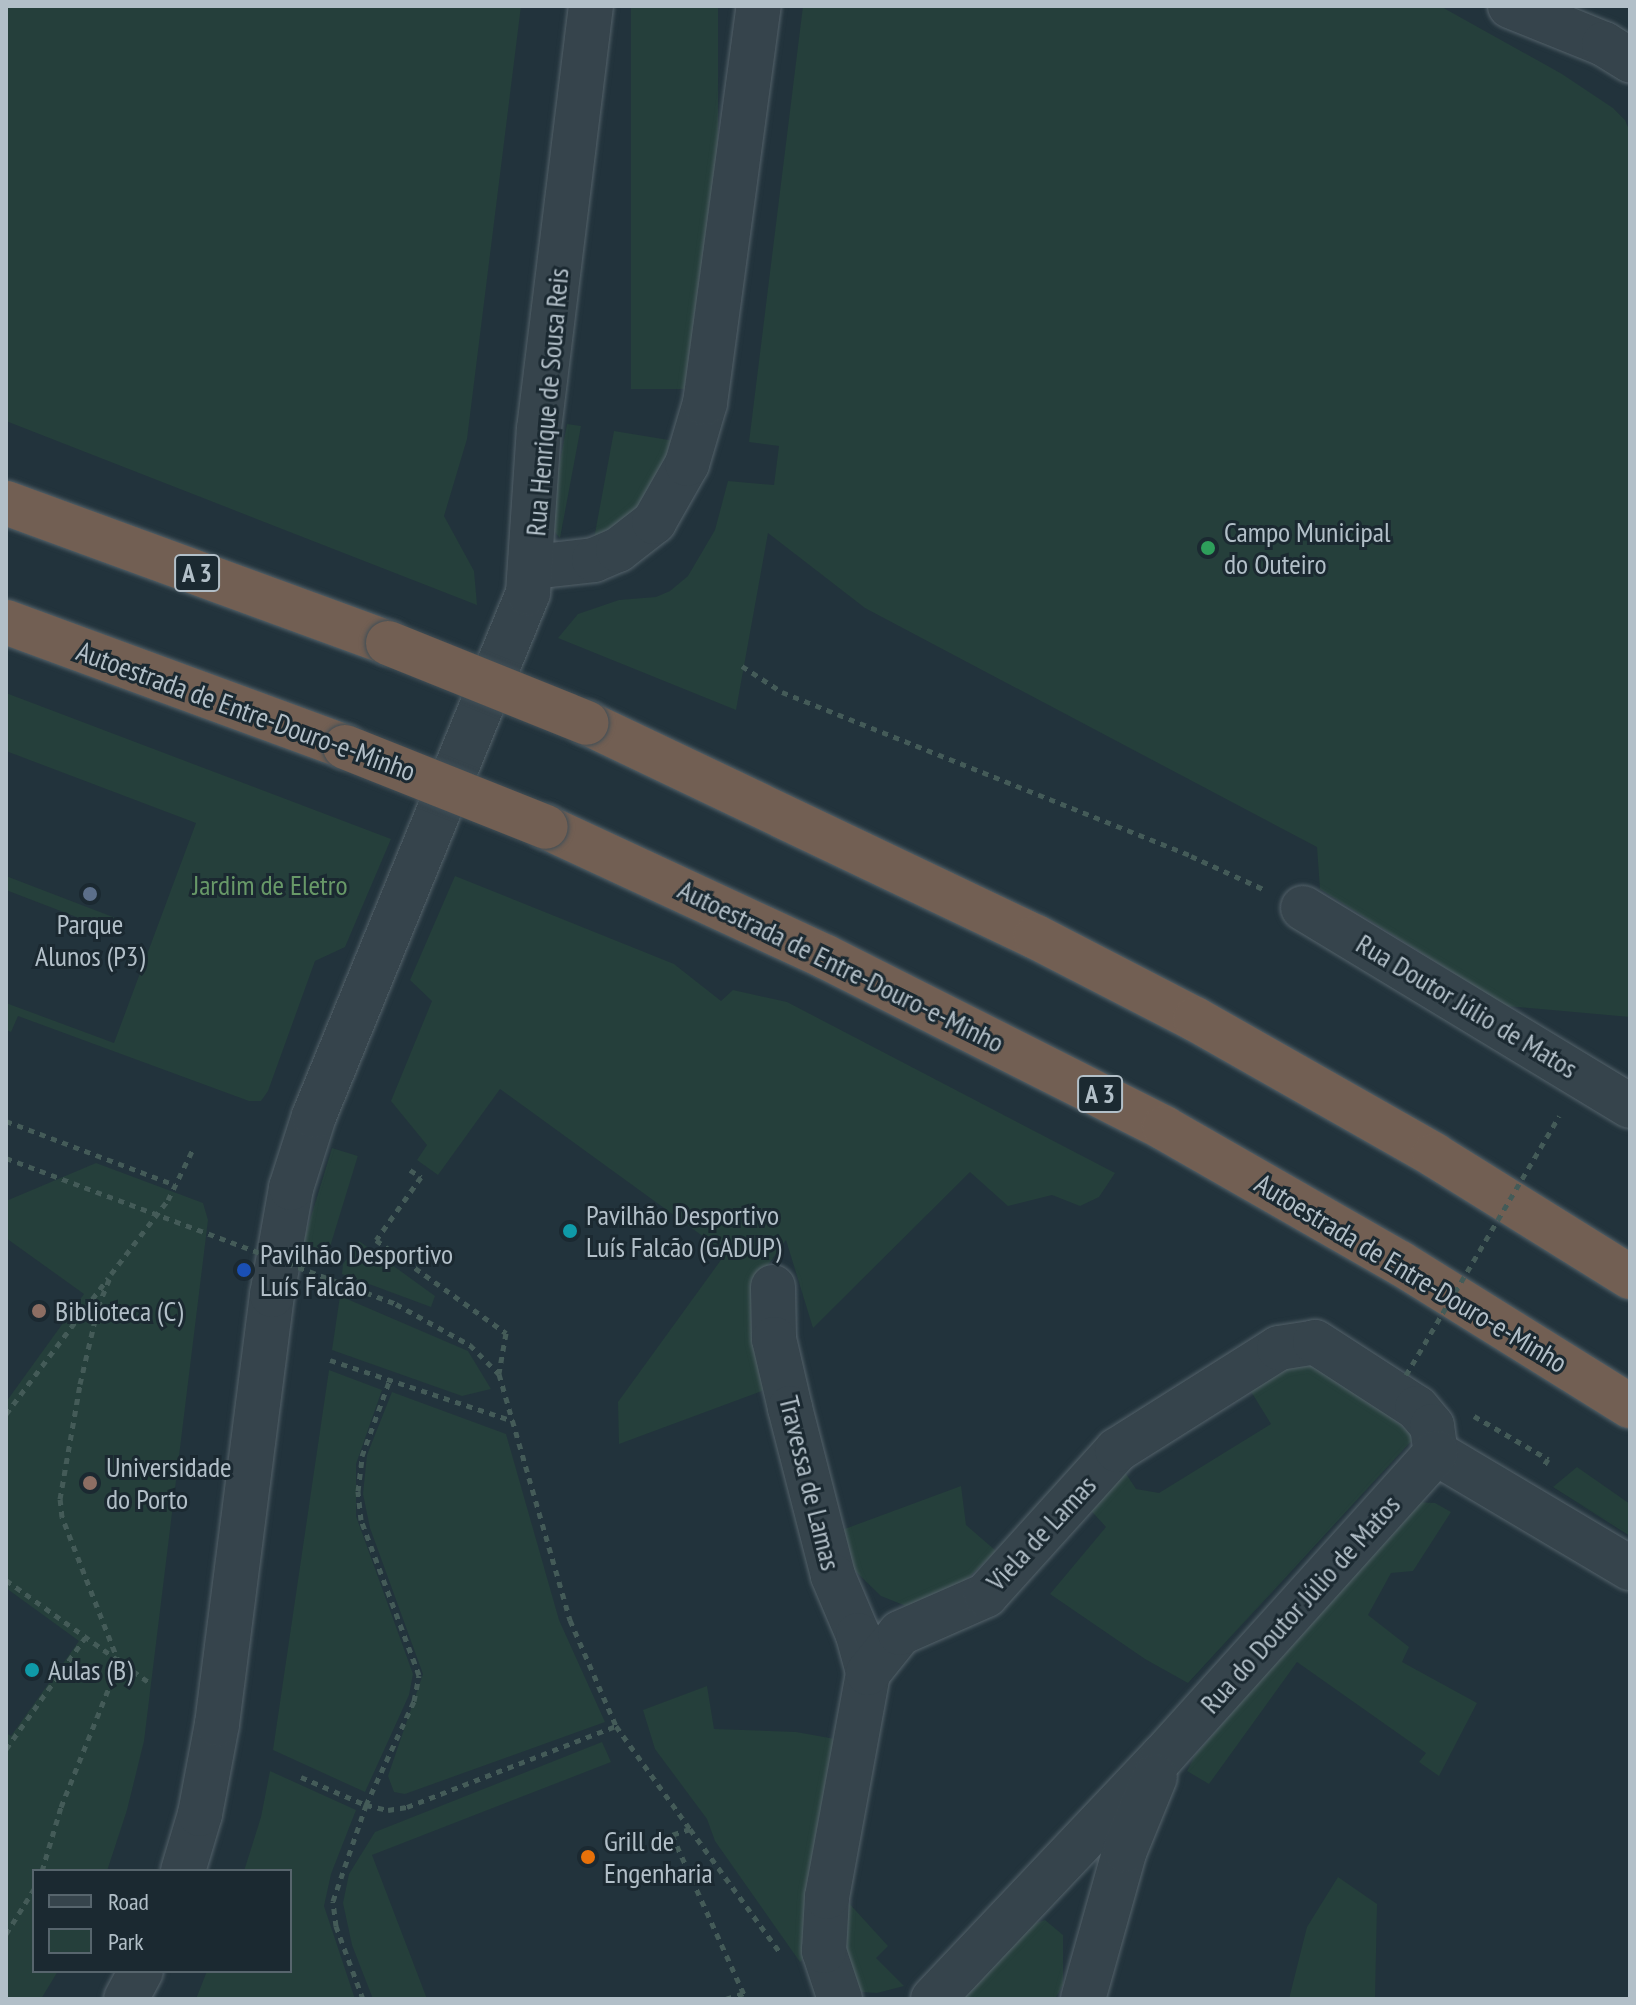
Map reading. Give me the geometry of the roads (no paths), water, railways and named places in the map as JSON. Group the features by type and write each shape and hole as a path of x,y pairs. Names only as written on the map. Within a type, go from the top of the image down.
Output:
{"highway":[{"name":"A 3","path":"6,503 388,643 587,723 980,909 1195,1019 1434,1155 1630,1277"},
{"name":"Autoestrada de Entre-Douro-e-Minho","path":"6,622 345,747 546,827 866,976 1164,1128 1400,1263 1630,1406"}],"street":[{"name":"Rua Henrique de Sousa Reis","path":"591,6 539,429 533,567 594,560 618,550 654,522 687,464 705,403 759,6"},
{"path":"1510,6 1593,39 1630,60"},
{"path":"184,1869 200,1814 217,1724 273,1282 291,1188 314,1116 522,616 533,567"},
{"name":"Rua Doutor Júlio de Matos","path":"1303,908 1630,1106"},
{"name":"Travessa de Lamas","path":"773,1287 774,1339 790,1408 833,1576 858,1635 868,1673"},
{"name":"Viela de Lamas","path":"840,1999 824,1951 827,1897 868,1673 900,1633 986,1595 1117,1450 1279,1348 1315,1342 1417,1408 1432,1426 1436,1453"},
{"path":"1436,1453 1630,1568"},
{"name":"Rua do Doutor Júlio de Matos","path":"933,1999 1163,1756 1436,1453"},
{"name":"Rua do Doutor Júlio de Matos","path":"1083,1999 1125,1850 1163,1756"},
{"path":"126,1999 140,1973"}],"place":[{"name":"Campo Municipal do Outeiro","path":"1208,548"},
{"name":"Parque Alunos (P3)","path":"90,894"},
{"name":"Pavilhão Desportivo Luís Falcão (GADUP)","path":"570,1231"},
{"name":"Pavilhão Desportivo Luís Falcão","path":"244,1270"},
{"name":"Biblioteca (C)","path":"39,1311"},
{"name":"Universidade do Porto","path":"90,1483"},
{"name":"Aulas (B)","path":"32,1670"},
{"name":"Grill de Engenharia","path":"588,1857"}],"park label":[{"name":"Jardim de Eletro","path":"270,885"}]}
